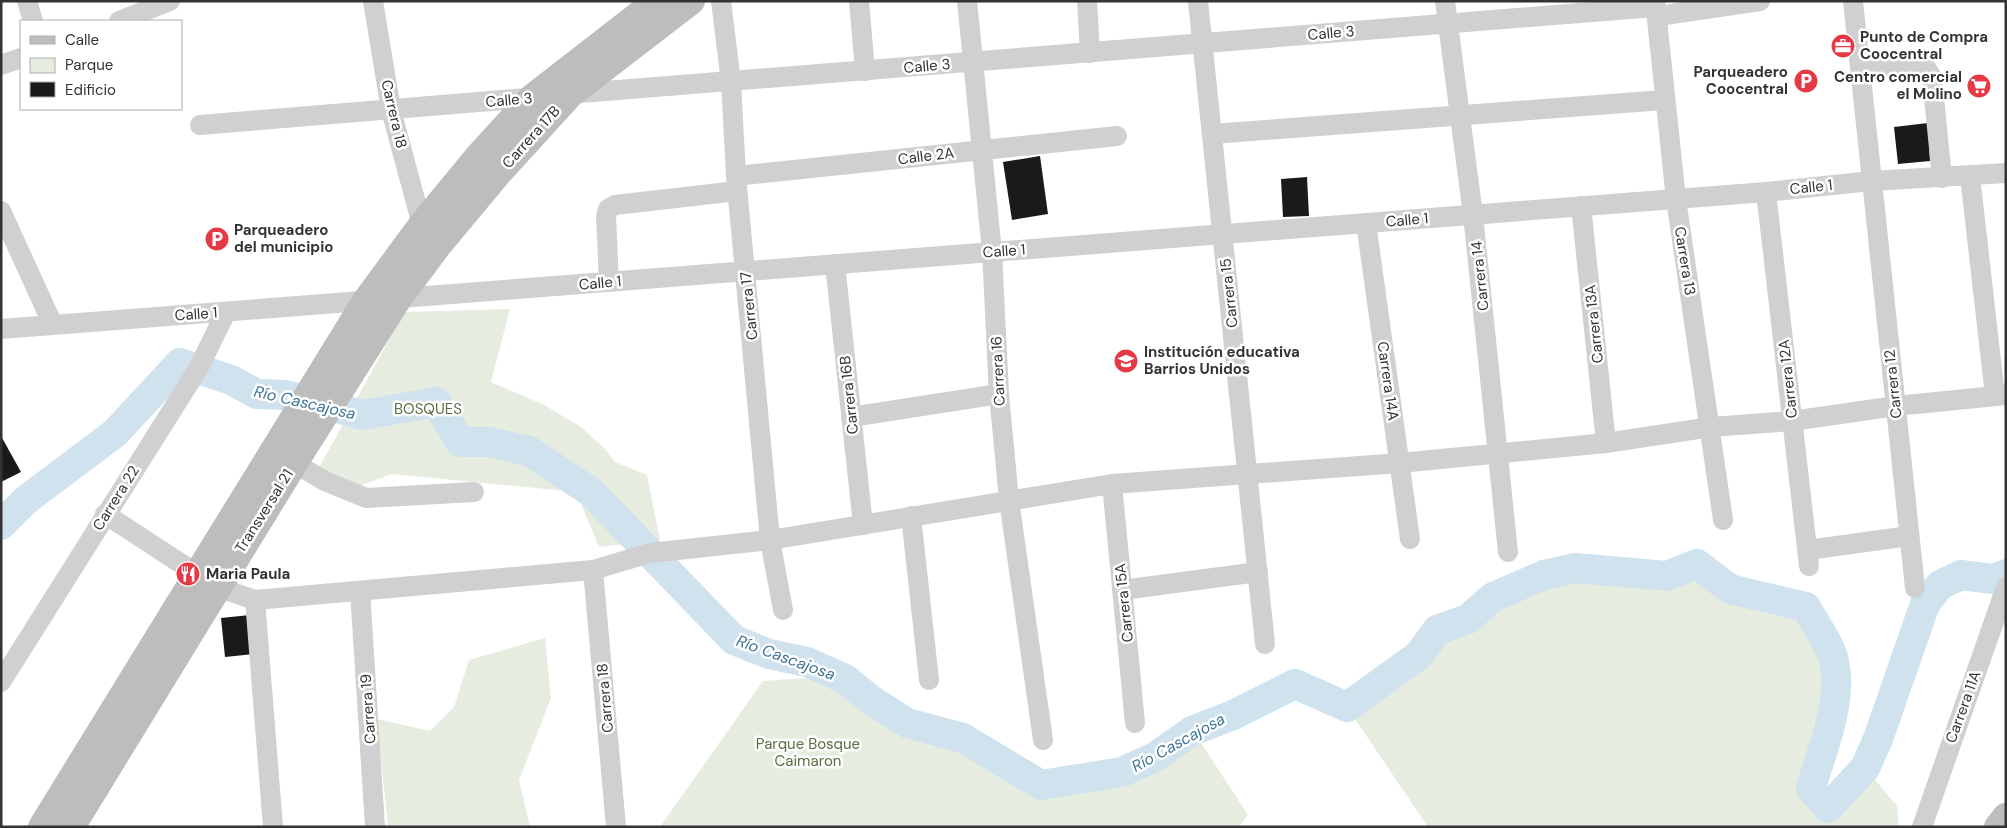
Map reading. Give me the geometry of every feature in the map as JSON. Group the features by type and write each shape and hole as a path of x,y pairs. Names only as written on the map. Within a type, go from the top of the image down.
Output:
{"street":[{"path":"27,1 33,20"},
{"path":"128,13 170,1"},
{"name":"Carrera 18","path":"374,1 390,110 422,225"},
{"name":"Carrera 17B","path":"352,348 366,301 422,225 478,156 532,98 657,1"},
{"name":"Carrera 17B","path":"397,300 438,245 498,173 570,94 691,1"},
{"name":"Carrera 17","path":"721,1 731,82 737,184 770,540 783,610"},
{"path":"859,1 865,71"},
{"name":"Carrera 16","path":"967,1 992,252 999,394 1009,500 1044,740"},
{"path":"1087,1 1090,53"},
{"name":"Carrera 15","path":"1198,1 1265,644"},
{"name":"Carrera 14","path":"1445,1 1473,214 1508,552"},
{"name":"Calle 3","path":"200,125 1448,24 1760,1"},
{"name":"Carrera 12","path":"1854,1 1915,588"},
{"name":"Carrera 13","path":"1656,8 1664,100 1676,199 1711,427 1723,520"},
{"path":"1,65 20,58"},
{"path":"1861,72 1920,67 1927,69 1932,77 1942,178"},
{"path":"1212,134 1664,100"},
{"name":"Calle 2A","path":"608,282 606,217 608,209 615,205 857,165 983,149 1117,136"},
{"name":"Calle 1","path":"1,329 397,300 1766,192 1872,181 2006,173"},
{"path":"105,514 206,581 255,600 593,570 650,553 770,540 1112,484 1400,463 1606,443 1711,427 1792,421 1896,406 2000,396 1970,176"},
{"name":"Carrera 12A","path":"1766,192 1809,558 1909,536"},
{"name":"Carrera 13A","path":"1581,206 1606,443"},
{"path":"1,211 53,325"},
{"name":"Carrera 14A","path":"1366,223 1410,539"},
{"name":"Carrera 16B","path":"835,264 863,525"},
{"name":"Transversal 21","path":"42,827 290,455 352,348 397,300"},
{"name":"Carrera 22","path":"1,682 198,369 226,312"},
{"path":"851,418 999,394"},
{"path":"290,455 325,481 366,498 474,492"},
{"name":"Carrera 15A","path":"1112,484 1135,723"},
{"path":"911,516 930,680"},
{"name":"Carrera 18","path":"593,570 616,827"},
{"path":"1122,590 1258,572"},
{"name":"Transversal 21","path":"71,827 206,581"},
{"name":"Carrera 11A","path":"1922,827 2004,590"},
{"name":"Carrera 19","path":"360,591 375,827"},
{"path":"255,600 273,827"},
{"path":"1998,827 2006,817"}],"green space":[{"name":"BOSQUES","path":"510,309 491,382 544,405 581,427 605,449 615,462 647,475 660,540 599,547 576,492 392,474 359,486 319,468 404,312"},
{"path":"1697,564 1730,589 1806,607 1832,654 1836,670 1834,704 1811,788 1828,808 1865,768 1897,806 1899,827 1428,827 1347,707 1419,655 1437,630 1468,619 1493,597 1544,575 1575,568 1667,576"},
{"path":"545,638 551,698 519,780 530,827 388,827 377,719 430,731 454,707 469,660"},
{"name":"Parque Bosque Caimaron","path":"837,676 897,735 954,741 1042,794 1070,784 1124,779 1194,732 1248,815 1239,827 660,827 763,681"}],"building":[{"path":"1928,123 1930,161 1898,164 1894,127"},
{"path":"1040,156 1048,214 1012,220 1003,162"},
{"path":"1307,177 1309,216 1283,217 1281,179"},
{"path":"1,436 21,472 1,482"},
{"path":"250,615 254,654 225,657 221,618"}],"waterway":[{"name":"Río Cascajosa","path":"1,525 26,500 115,433 180,363 231,380 257,394 286,395 363,415 436,402 460,442 489,442 529,451 591,492 734,640 769,654 807,662 845,679 871,700 907,723 963,738 1041,785 1122,772 1155,757 1192,731 1233,715 1295,684 1347,707 1419,655 1437,630 1468,619 1493,597 1544,575 1575,568 1667,576 1697,564 1730,589 1806,607 1827,642 1836,670 1836,686 1831,722 1811,788 1828,808 1865,768 1878,739 1925,604 1940,585 1961,575 1993,579 2006,574"}],"place":[{"name":"Punto de Compra Coocentral","path":"1843,46"},
{"name":"Parqueadero Coocentral","path":"1806,81"},
{"name":"Centro comercial el Molino","path":"1979,86"},
{"name":"Parqueadero del municipio","path":"217,239"},
{"name":"Institución educativa Barrios Unidos","path":"1126,361"},
{"name":"Maria Paula","path":"188,574"}]}
